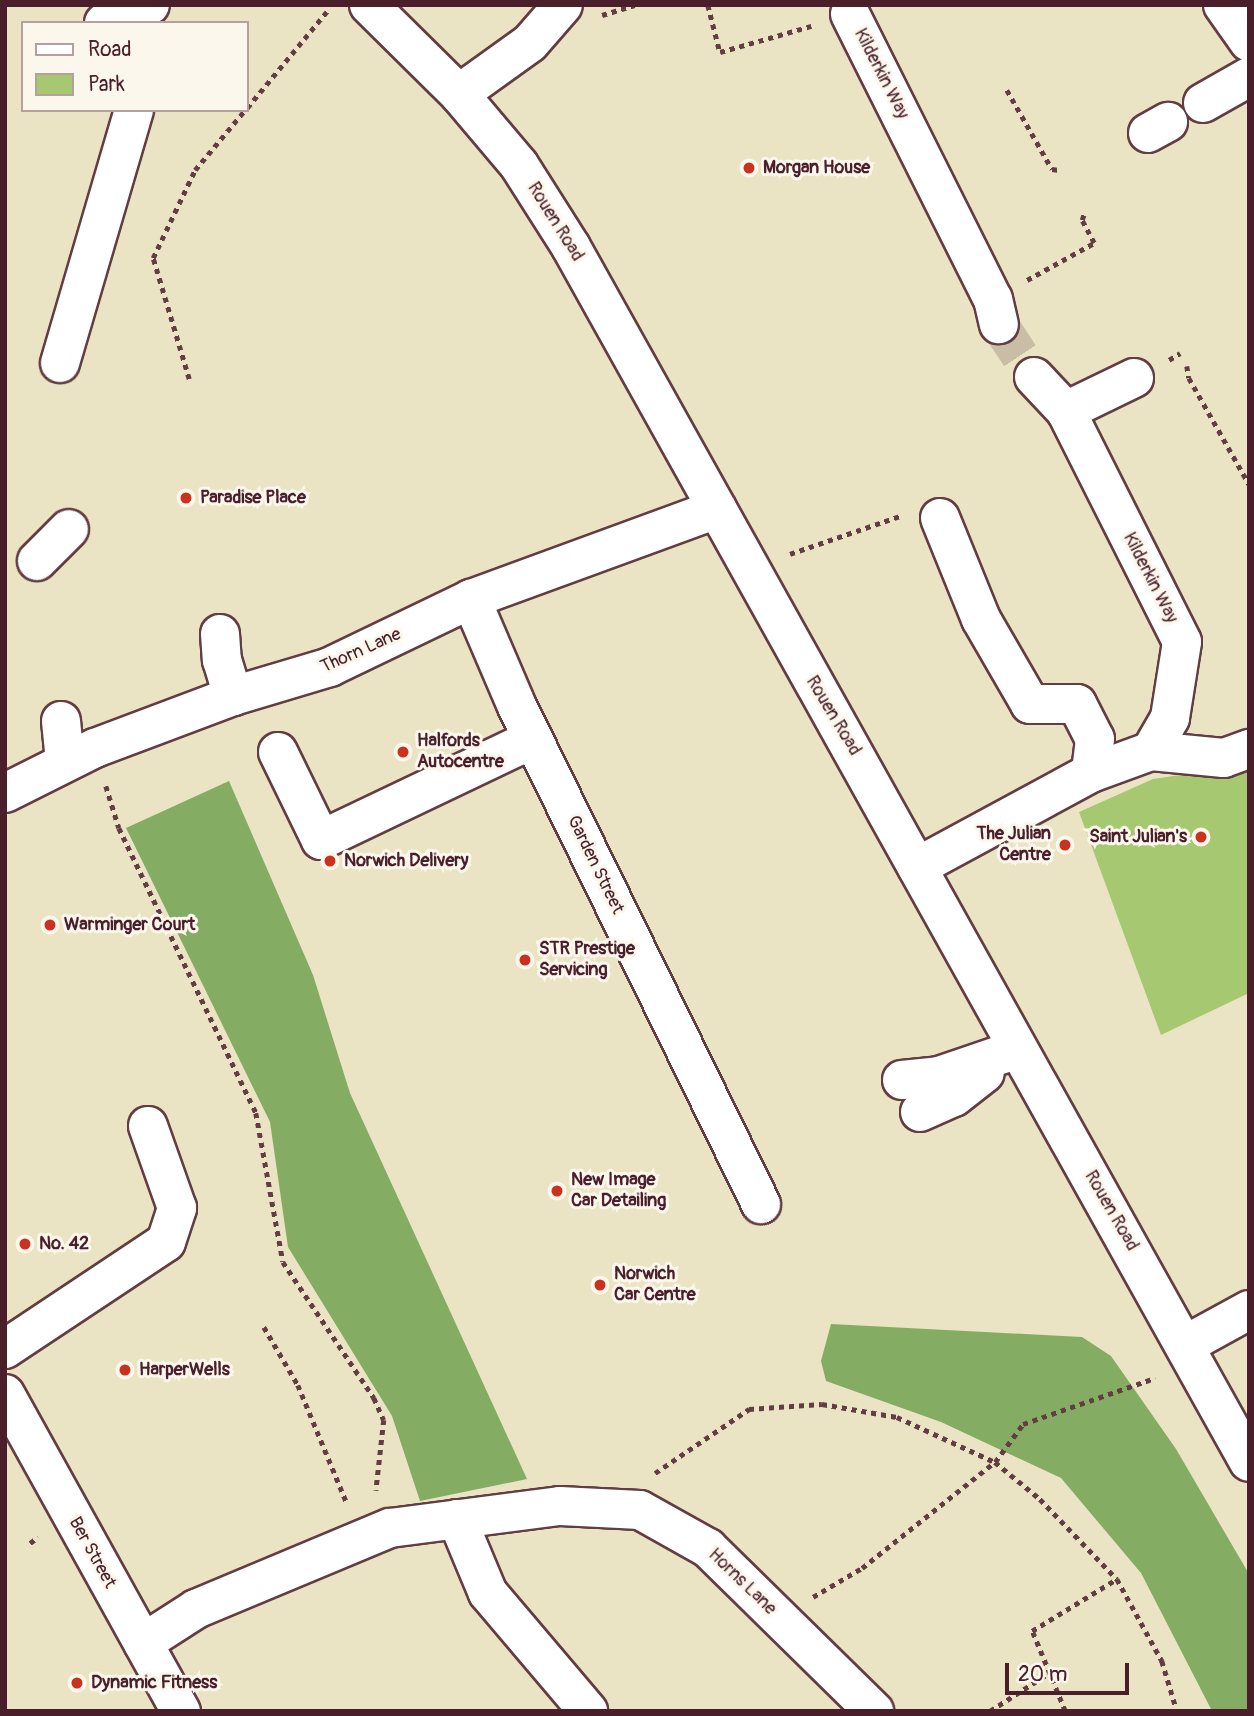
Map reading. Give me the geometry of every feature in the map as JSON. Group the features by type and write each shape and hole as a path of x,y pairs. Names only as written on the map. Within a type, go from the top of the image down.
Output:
{"street":[{"path":"106,21 116,14 150,5"},
{"name":"Rouen Road","path":"369,5 459,94 519,165 571,247 1018,1049 1187,1344 1249,1462"},
{"path":"459,94 530,43 563,5"},
{"path":"1223,5 1249,42"},
{"name":"Kilderkin Way","path":"850,14 996,312"},
{"path":"1203,103 1249,77"},
{"path":"60,363 133,112"},
{"name":"Kilderkin Way","path":"1034,377 1066,411 1182,642 1170,718 1151,751"},
{"path":"1066,411 1133,379"},
{"name":"Thorn Lane","path":"5,793 80,755 233,696 330,667 471,598 717,509"},
{"path":"924,515 1030,704 1077,704 1095,739 1091,773"},
{"path":"37,561 69,529"},
{"name":"Garden Street","path":"471,598 533,739 761,1205"},
{"path":"220,634 222,660 233,696"},
{"path":"61,721 80,755"},
{"path":"278,751 321,840 533,739"},
{"path":"917,867 1091,773 1151,751 1224,758 1249,749"},
{"path":"911,1096 954,1097 1018,1049"},
{"path":"5,1349 166,1242 177,1208 148,1126"},
{"path":"1187,1344 1249,1310"},
{"name":"Ber Street","path":"5,1394 181,1711"},
{"name":"Horns Lane","path":"143,1643 196,1609 390,1528 560,1506 640,1510 708,1548 874,1711"},
{"path":"457,1519 488,1593 588,1711"}],"path":[{"path":"248,107 333,5"},
{"path":"605,15 634,5"},
{"path":"708,5 720,52 797,31"},
{"path":"1007,90 1052,169 1059,170"},
{"path":"189,379 153,258 195,170 243,112"},
{"path":"996,312 1094,243 1082,220 1084,214"},
{"path":"1187,366 1189,378 1249,484"},
{"path":"803,550 924,515"},
{"path":"80,755 119,828 256,1113 283,1262 374,1398 384,1420 378,1481"},
{"path":"264,1327 298,1385 361,1538"},
{"path":"779,1617 862,1568 995,1462 1023,1424 1139,1385"},
{"path":"612,1509 639,1484 749,1409 822,1404 897,1417 995,1462 1040,1499 1116,1579 1162,1661 1177,1711"},
{"path":"1065,1711 1032,1631 1116,1579"},
{"path":"990,1711 1049,1673"}],"green space":[{"path":"1249,765 1249,993 1161,1035 1079,812 1153,779"},
{"path":"229,781 313,975 350,1093 527,1479 420,1501 392,1416 288,1247 270,1122 126,828"},
{"path":"831,1324 1082,1337 1111,1356 1176,1449 1249,1574 1249,1711 1212,1711 1141,1573 1061,1478 941,1422 826,1381 821,1361"}],"tunnel":[{"path":"999,324 1034,377"}],"place":[{"name":"Morgan House","path":"749,168"},
{"name":"Paradise Place","path":"186,498"},
{"name":"Halfords Autocentre","path":"403,752"},
{"name":"Saint Julian's","path":"1201,837"},
{"name":"The Julian Centre","path":"1065,845"},
{"name":"Norwich Delivery","path":"330,861"},
{"name":"Warminger Court","path":"50,925"},
{"name":"STR Prestige Servicing","path":"525,960"},
{"name":"New Image Car Detailing","path":"557,1191"},
{"name":"No. 42","path":"25,1244"},
{"name":"Norwich Car Centre","path":"600,1285"},
{"name":"HarperWells","path":"125,1370"},
{"name":"Dynamic Fitness","path":"77,1683"}]}
